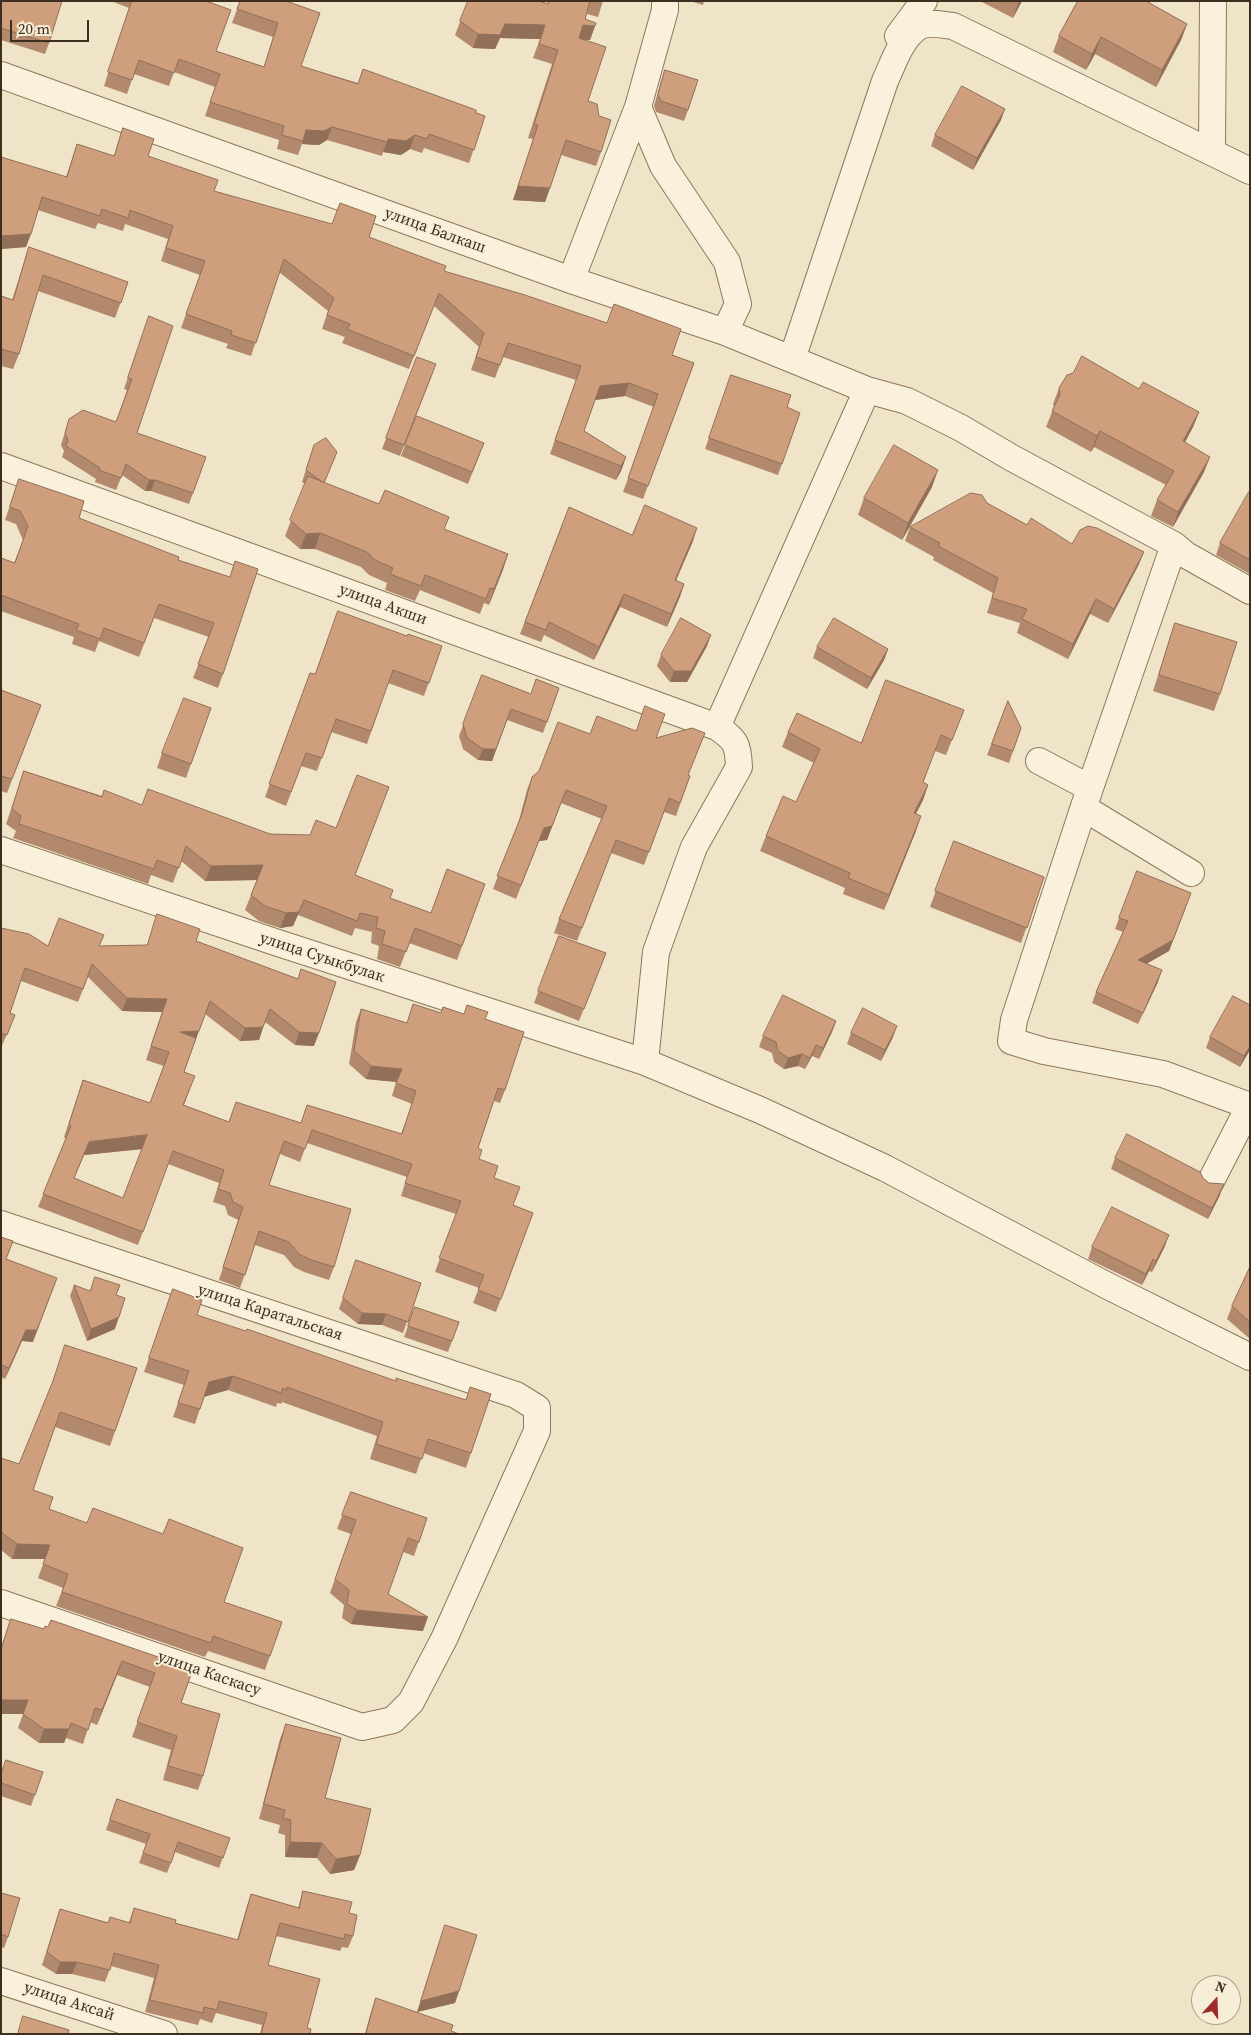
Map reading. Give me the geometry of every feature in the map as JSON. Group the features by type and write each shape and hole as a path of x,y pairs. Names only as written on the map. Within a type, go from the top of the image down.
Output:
{"street":[{"path":"571,280 638,107 665,10 665,1"},
{"path":"1212,151 1214,1"},
{"path":"897,53 894,46 900,30 922,4 953,26 1250,171"},
{"path":"792,359 885,81 897,53 918,27 932,24 953,26"},
{"name":"улица Балкаш","path":"1,75 571,280 725,332 867,390 907,401 929,411 1174,545 1186,555 1250,591"},
{"path":"638,107 663,166 728,262 738,304 725,332"},
{"path":"717,727 867,390"},
{"name":"улица Акши","path":"1,466 717,727 734,738 739,767 694,847 656,952 644,1062"},
{"path":"1174,545 1087,798 1014,1020 1011,1041 1054,1053 1163,1074 1250,1106 1211,1180"},
{"path":"1039,761 1191,873"},
{"name":"улица Суыкбулак","path":"1,850 644,1062 760,1110 885,1168 1104,1284 1250,1358"},
{"name":"улица Каратальская","path":"1,1224 516,1395 537,1408"},
{"name":"улица Каскасу","path":"1,1603 362,1727 393,1720 410,1702 444,1639 537,1431 537,1408"},
{"name":"улица Аксай","path":"1,1980 164,2034"}],"building":[{"path":"1,1 62,1 49,43 1,28"},
{"path":"132,1 206,1 231,10 216,51 264,67 278,23 237,9 240,1 286,1 320,13 301,66 358,84 363,69 476,110 476,113 485,116 474,150 429,134 427,139 415,135 406,141 388,139 387,142 332,127 324,131 306,130 303,141 282,135 284,126 210,102 220,74 179,59 174,73 139,60 132,80 108,72"},
{"path":"468,1 539,1 548,4 549,1 590,1 585,19 596,23 595,26 583,25 579,38 606,47 588,101 597,104 599,116 611,120 601,152 566,140 550,188 518,186 538,125 534,124 558,50 539,44 545,25 505,24 500,35 478,34 460,21"},
{"path":"1078,1 1146,1 1187,24 1162,70 1101,37 1092,54 1059,36"},
{"path":"665,70 698,80 688,110 661,101 658,95"},
{"path":"962,86 1005,109 977,158 935,135"},
{"path":"123,128 154,139 148,156 218,180 214,191 332,224 340,203 376,216 369,237 446,266 444,271 525,295 607,323 614,304 681,329 672,355 694,363 648,486 628,478 658,394 629,383 600,386 584,431 626,457 621,466 555,440 581,366 508,343 500,365 476,357 484,333 439,293 414,356 347,329 350,324 327,315 334,298 284,259 256,343 231,335 232,331 186,314 205,261 166,248 173,226 130,210 128,218 102,209 100,216 42,197 31,234 1,236 1,157 67,177 77,144 114,156"},
{"path":"29,247 128,282 121,303 43,275 19,354 1,349 1,296 13,300"},
{"path":"149,316 173,326 137,433 206,457 193,493 155,480 149,480 126,464 121,478 99,470 100,468 66,446 68,440 65,433 69,419 83,410 116,422 132,379 128,378"},
{"path":"1082,356 1139,389 1143,382 1199,412 1183,441 1210,457 1178,512 1157,500 1174,471 1100,431 1097,436 1052,411 1060,395 1059,388 1067,375 1073,373"},
{"path":"417,357 436,364 404,445 386,438"},
{"path":"731,375 791,395 787,407 800,413 782,464 709,438"},
{"path":"417,416 484,443 472,472 405,445"},
{"path":"326,438 337,452 324,483 306,470 314,445"},
{"path":"894,445 938,470 908,523 864,498"},
{"path":"308,476 379,504 385,490 449,517 444,529 508,554 494,589 490,588 486,599 425,575 421,586 390,574 393,568 375,560 367,552 320,533 306,534 290,520"},
{"path":"19,479 84,501 79,518 179,557 178,560 230,577 235,561 258,569 223,674 198,664 214,623 159,604 144,643 104,628 100,639 76,630 79,624 1,595 1,558 15,563 28,526 20,511 10,507"},
{"path":"971,493 982,495 987,503 1027,525 1031,518 1072,544 1080,530 1088,526 1097,528 1144,552 1114,609 1096,599 1073,644 1022,619 1027,609 992,598 998,578 938,546 940,543 910,527"},
{"path":"1250,493 1250,560 1220,543"},
{"path":"645,505 697,528 675,580 684,584 671,614 624,594 599,647 549,622 546,630 525,622 569,507 632,535"},
{"path":"338,611 407,636 408,634 442,646 429,683 393,670 371,731 336,719 322,758 306,753 291,792 269,784 310,673 315,674"},
{"path":"681,618 711,635 691,671 674,671 661,655"},
{"path":"834,618 888,649 871,678 817,647"},
{"path":"1175,623 1237,642 1220,694 1159,675"},
{"path":"482,675 531,694 536,679 559,688 547,722 511,709 496,749 483,749 467,738 463,724"},
{"path":"886,680 964,710 952,740 941,735 923,782 928,785 914,813 921,816 889,895 848,878 850,873 766,836 783,796 796,802 820,749 788,732 797,713 861,743"},
{"path":"1,690 41,705 12,779 1,776"},
{"path":"184,698 211,708 191,764 162,753"},
{"path":"1008,701 1021,728 1013,751 992,744"},
{"path":"645,706 665,714 656,738 692,728 705,733 688,775 690,776 680,803 669,798 649,852 616,840 582,928 559,919 607,806 566,790 552,826 544,828 521,885 497,876 522,814 532,777 539,771 558,722 590,734 597,716 636,731"},
{"path":"24,771 102,797 104,790 142,805 148,789 270,834 310,835 316,820 336,828 357,775 389,787 355,875 393,890 390,898 431,913 447,869 485,884 462,946 415,928 406,952 382,944 385,931 376,928 378,917 360,913 357,921 304,900 299,912 286,913 265,906 251,895 263,865 211,866 186,846 179,868 157,860 154,869 19,824 21,816 12,809"},
{"path":"954,841 1044,877 1027,928 935,891"},
{"path":"1137,871 1191,893 1173,940 1138,960 1162,970 1143,1013 1096,992 1128,921 1119,918"},
{"path":"157,914 200,929 196,941 298,979 301,969 336,982 319,1033 299,1032 270,1009 263,1027 245,1028 210,1001 199,1031 180,1032 196,1038 184,1072 195,1076 183,1105 229,1122 236,1102 301,1123 307,1105 402,1134 416,1091 396,1083 402,1069 371,1066 354,1051 361,1009 407,1023 413,1004 441,1013 443,1007 464,1014 467,1005 488,1012 485,1019 524,1032 505,1090 498,1088 478,1148 482,1150 479,1159 498,1166 494,1178 520,1187 513,1205 533,1213 501,1299 478,1290 484,1275 439,1258 461,1201 405,1183 412,1164 312,1130 305,1149 284,1141 269,1185 351,1209 334,1267 309,1259 299,1254 289,1242 259,1231 245,1275 223,1267 243,1207 233,1202 230,1193 218,1189 224,1170 173,1151 143,1232 43,1194 71,1126 69,1124 83,1080 150,1103 169,1052 151,1046 167,999 127,998 92,964 83,989 25,968 10,1013 15,1015 7,1035 1,1033 1,928 29,934 48,946 59,918 104,935 99,946 147,945","holes":["147,1135 123,1198 74,1178 89,1142"]},
{"path":"559,936 606,953 584,1009 538,991"},
{"path":"783,995 836,1021 823,1048 816,1045 810,1058 802,1054 788,1058 778,1051 776,1042 763,1036"},
{"path":"1233,996 1250,1005 1250,1046 1244,1056 1210,1037"},
{"path":"863,1008 897,1026 885,1050 851,1033"},
{"path":"1127,1134 1200,1172 1209,1183 1224,1184 1212,1208 1115,1158"},
{"path":"1112,1207 1169,1235 1156,1261 1153,1259 1146,1274 1092,1247"},
{"path":"1,1237 13,1241 6,1259 57,1278 37,1330 26,1330 9,1368 1,1365"},
{"path":"356,1260 421,1283 408,1322 386,1314 362,1313 343,1298"},
{"path":"1250,1267 1250,1322 1232,1306"},
{"path":"95,1277 120,1285 116,1295 125,1298 119,1317 91,1329 74,1285 90,1291"},
{"path":"173,1289 202,1300 197,1315 246,1331 247,1329 396,1381 396,1378 466,1400 470,1387 491,1394 471,1453 428,1439 422,1459 376,1444 383,1422 287,1387 286,1390 283,1388 281,1393 233,1376 209,1382 200,1409 178,1403 189,1371 149,1358"},
{"path":"415,1307 459,1322 452,1341 408,1326"},
{"path":"65,1345 137,1368 115,1431 60,1412 33,1490 53,1497 49,1509 87,1523 93,1508 163,1534 169,1519 243,1548 224,1602 282,1622 270,1656 213,1636 211,1643 62,1592 68,1574 43,1564 50,1545 17,1544 1,1532 1,1458 19,1464 53,1381"},
{"path":"351,1492 427,1518 419,1542 408,1538 388,1594 428,1617 357,1610 347,1604 349,1590 335,1579 356,1520 342,1515"},
{"path":"11,1619 44,1629 45,1626 48,1627 51,1620 193,1669 181,1703 220,1714 203,1776 168,1766 177,1736 137,1722 155,1673 122,1661 102,1710 95,1708 88,1730 71,1723 69,1729 44,1729 23,1714 28,1700 1,1700 1,1650"},
{"path":"286,1724 341,1738 325,1798 371,1809 360,1855 336,1859 322,1843 290,1842 291,1820 283,1818 285,1810 264,1804"},
{"path":"6,1760 43,1772 35,1795 1,1783 1,1774"},
{"path":"117,1799 230,1838 223,1858 178,1842 171,1863 143,1853 150,1834 110,1820"},
{"path":"303,1891 352,1902 349,1913 357,1915 353,1936 345,1934 344,1939 280,1923 268,1965 320,1979 307,2028 311,2029 310,2034 261,2034 267,2013 219,2001 217,2010 204,2007 203,2013 150,2000 159,1965 114,1953 110,1970 77,1962 60,1962 47,1952 60,1909 108,1923 110,1917 130,1923 134,1908 176,1920 175,1923 238,1940 251,1894 299,1908"},
{"path":"1,1893 20,1898 8,1937 1,1934"},
{"path":"445,1925 477,1935 459,1991 421,2001"},
{"path":"376,1998 453,2025 451,2031 459,2034 366,2034"},
{"path":"23,2016 69,2030 68,2034 18,2034"}]}
